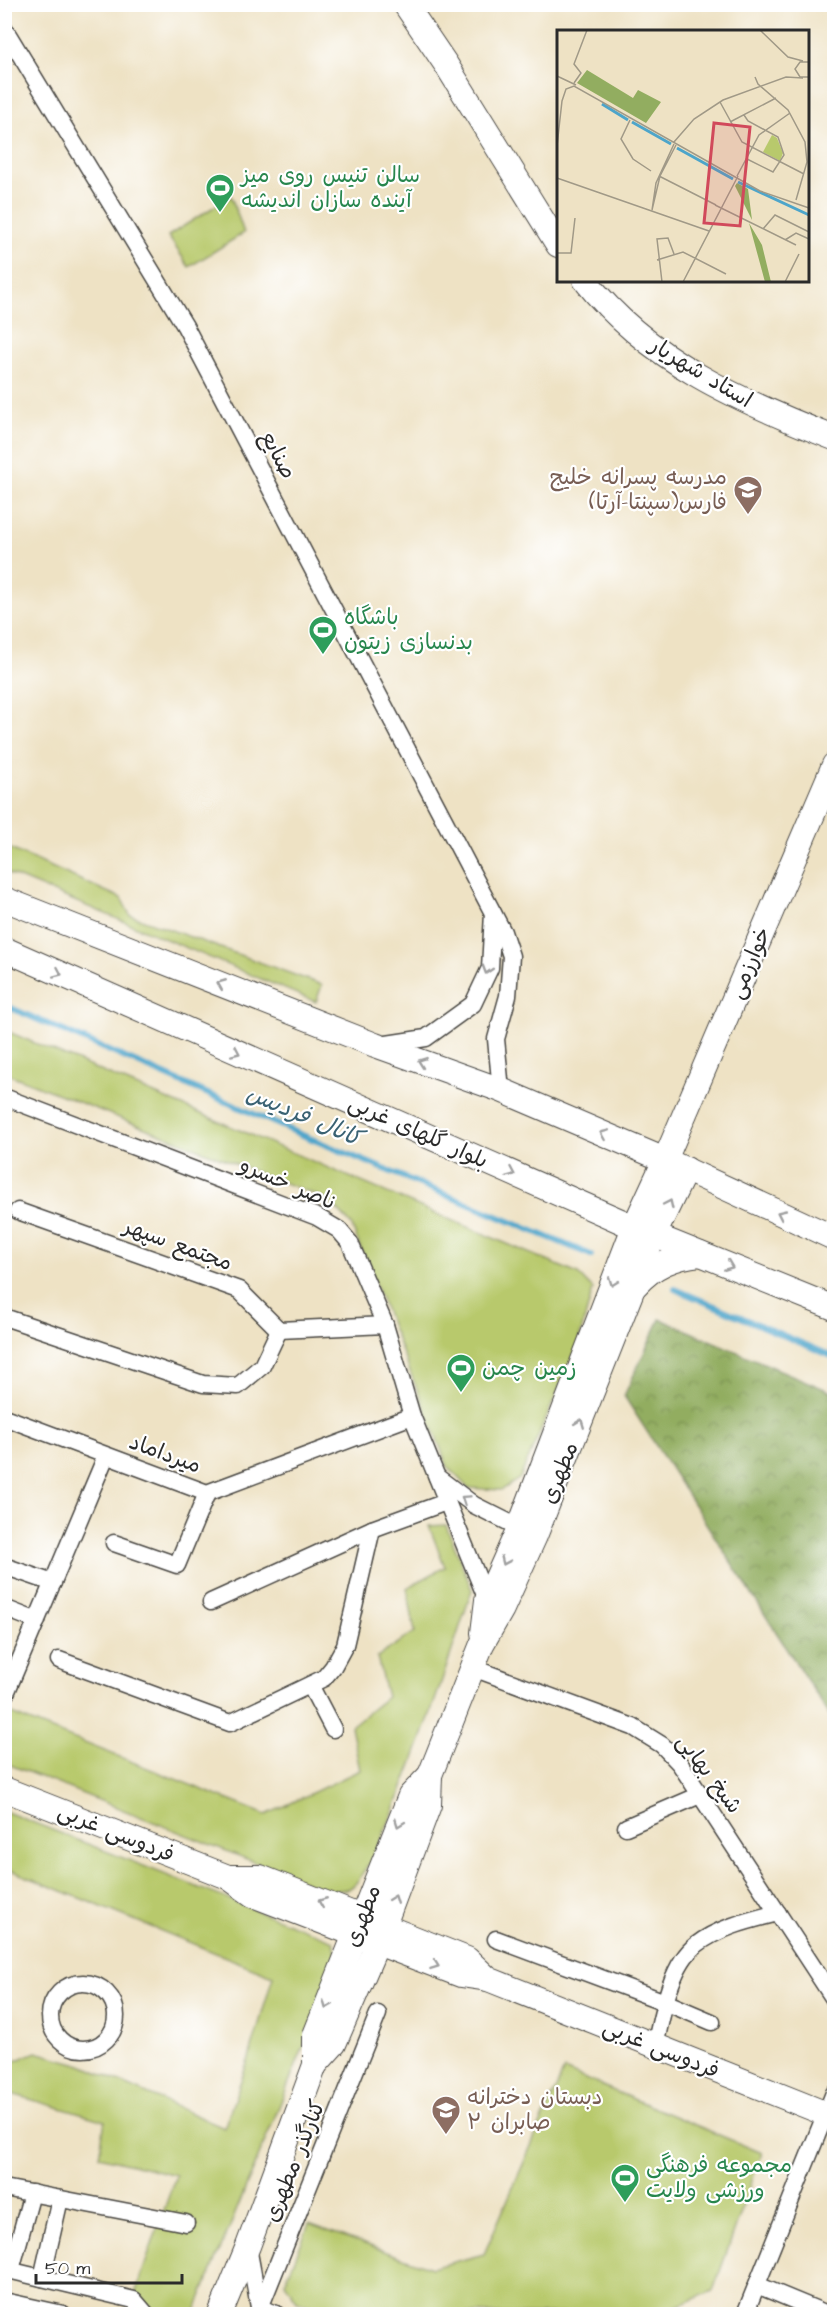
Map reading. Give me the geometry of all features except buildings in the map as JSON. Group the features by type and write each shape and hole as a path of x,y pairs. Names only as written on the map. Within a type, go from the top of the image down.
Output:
{"main road":[{"path":"405,4 447,66 557,243"},
{"name":"استاد شهریار","path":"587,282 598,297 642,339 695,375 765,411 834,438"},
{"name":"خوارزمی","path":"675,1165 834,765"},
{"path":"4,899 375,1045 501,1090 675,1165 834,1238"},
{"name":"بلوار گلهای غربی","path":"4,949 644,1231 834,1308"},
{"name":"مطهری","path":"220,2314 248,2246 315,2065 334,2044 369,1931 429,1805 430,1775 473,1668 495,1605 633,1289 644,1231 675,1165"},
{"path":"527,1532 644,1231"},
{"path":"633,1289 646,1274 662,1263 681,1256 700,1254"},
{"name":"فردوسی غربی","path":"4,1789 228,1877 253,1895 369,1931 461,1975 488,1979 655,2046 832,2108"}],"street":[{"name":"صنایع","path":"4,28 185,326 503,932 511,956 508,996 495,1039 501,1090"},
{"path":"375,1045 426,1038 473,1004 490,968 493,912"},
{"name":"ناصر خسرو","path":"4,1097 317,1217 339,1230 350,1243 385,1325 412,1416 446,1502 495,1605"},
{"name":"مجتمع سپهر","path":"18,1211 238,1290 279,1330"},
{"path":"4,1317 202,1384 238,1386 262,1366 279,1330 385,1325"},
{"name":"میرداماد","path":"4,1417 207,1493 412,1416"},
{"path":"4,1698 106,1456"},
{"path":"436,1477 466,1500 527,1532"},
{"path":"114,1543 177,1565 207,1493"},
{"path":"211,1602 372,1529 446,1502"},
{"path":"59,1660 230,1723 324,1678 345,1645 372,1529"},
{"path":"4,1566 53,1583"},
{"path":"4,1608 37,1621"},
{"name":"شیخ بهایی","path":"473,1668 633,1727 662,1745 680,1764 834,1999"},
{"path":"310,1685 333,1730"},
{"path":"626,1827 700,1795"},
{"path":"655,2046 665,2002 679,1966 695,1945 739,1922 778,1913"},
{"path":"496,1939 665,2002 712,2022"},
{"path":"76,1983 96,1985 105,1991 112,1999 116,2010 116,2022 111,2034 103,2043 80,2050 68,2047 58,2039 49,2020 50,2010 59,1992 76,1983"},
{"name":"کنارگذر مطهری","path":"258,2311 378,2014"},
{"path":"745,2314 832,2108"},
{"path":"4,2188 186,2223"},
{"path":"32,2193 8,2269 134,2300 146,2314"},
{"path":"42,2278 60,2199"},
{"path":"248,2246 258,2311 276,2314"},
{"path":"757,2285 828,2314"},
{"path":"4,2301 63,2314"}],"green space":[{"name":"سالن تنیس روی میز آینده سازان اندیشه","path":"231,196 244,233 189,267 168,236"},
{"path":"4,846 121,898 130,915 322,985 316,1002 5,872"},
{"path":"4,1030 578,1274 593,1289 577,1347 520,1478 502,1490 468,1488 448,1467 351,1224 328,1200 5,1073"},
{"path":"660,1319 834,1393 834,1722 624,1396"},
{"path":"446,1525 472,1590 399,1798 364,1872 350,1888 327,1891 5,1763 4,1711 266,1815 360,1770 351,1726 387,1697 377,1657 415,1632 407,1588 445,1567 429,1526"},
{"path":"4,1811 334,1941 338,1963 194,2314 128,2314 176,2175 99,2156 105,2121 5,2092 5,2065 36,2052 82,2065 224,2128 249,2058 273,1976 5,1868"},
{"name":"مجموعه فرهنگی ورزشی ولایت","path":"564,2070 762,2153 713,2291 658,2314 338,2314 297,2301 285,2283 309,2224 431,2268 484,2254"}],"waterway":[{"name":"کانال فردیس","path":"4,1005 307,1137 591,1255"},
{"name":"کانال فردیس","path":"675,1289 834,1357"}],"place":[{"name":"سالن تنیس روی میز آینده سازان اندیشه","path":"220,214"},
{"name":"مدرسه پسرانه خلیج فارس(سپنتا-آرتا)","path":"748,516"},
{"name":"باشگاه بدنسازی زیتون","path":"323,656"},
{"name":"زمین چمن","path":"461,1394"},
{"name":"دبستان دخترانه صابران ۲","path":"446,2136"},
{"name":"مجموعه فرهنگی ورزشی ولایت","path":"625,2204"}]}
